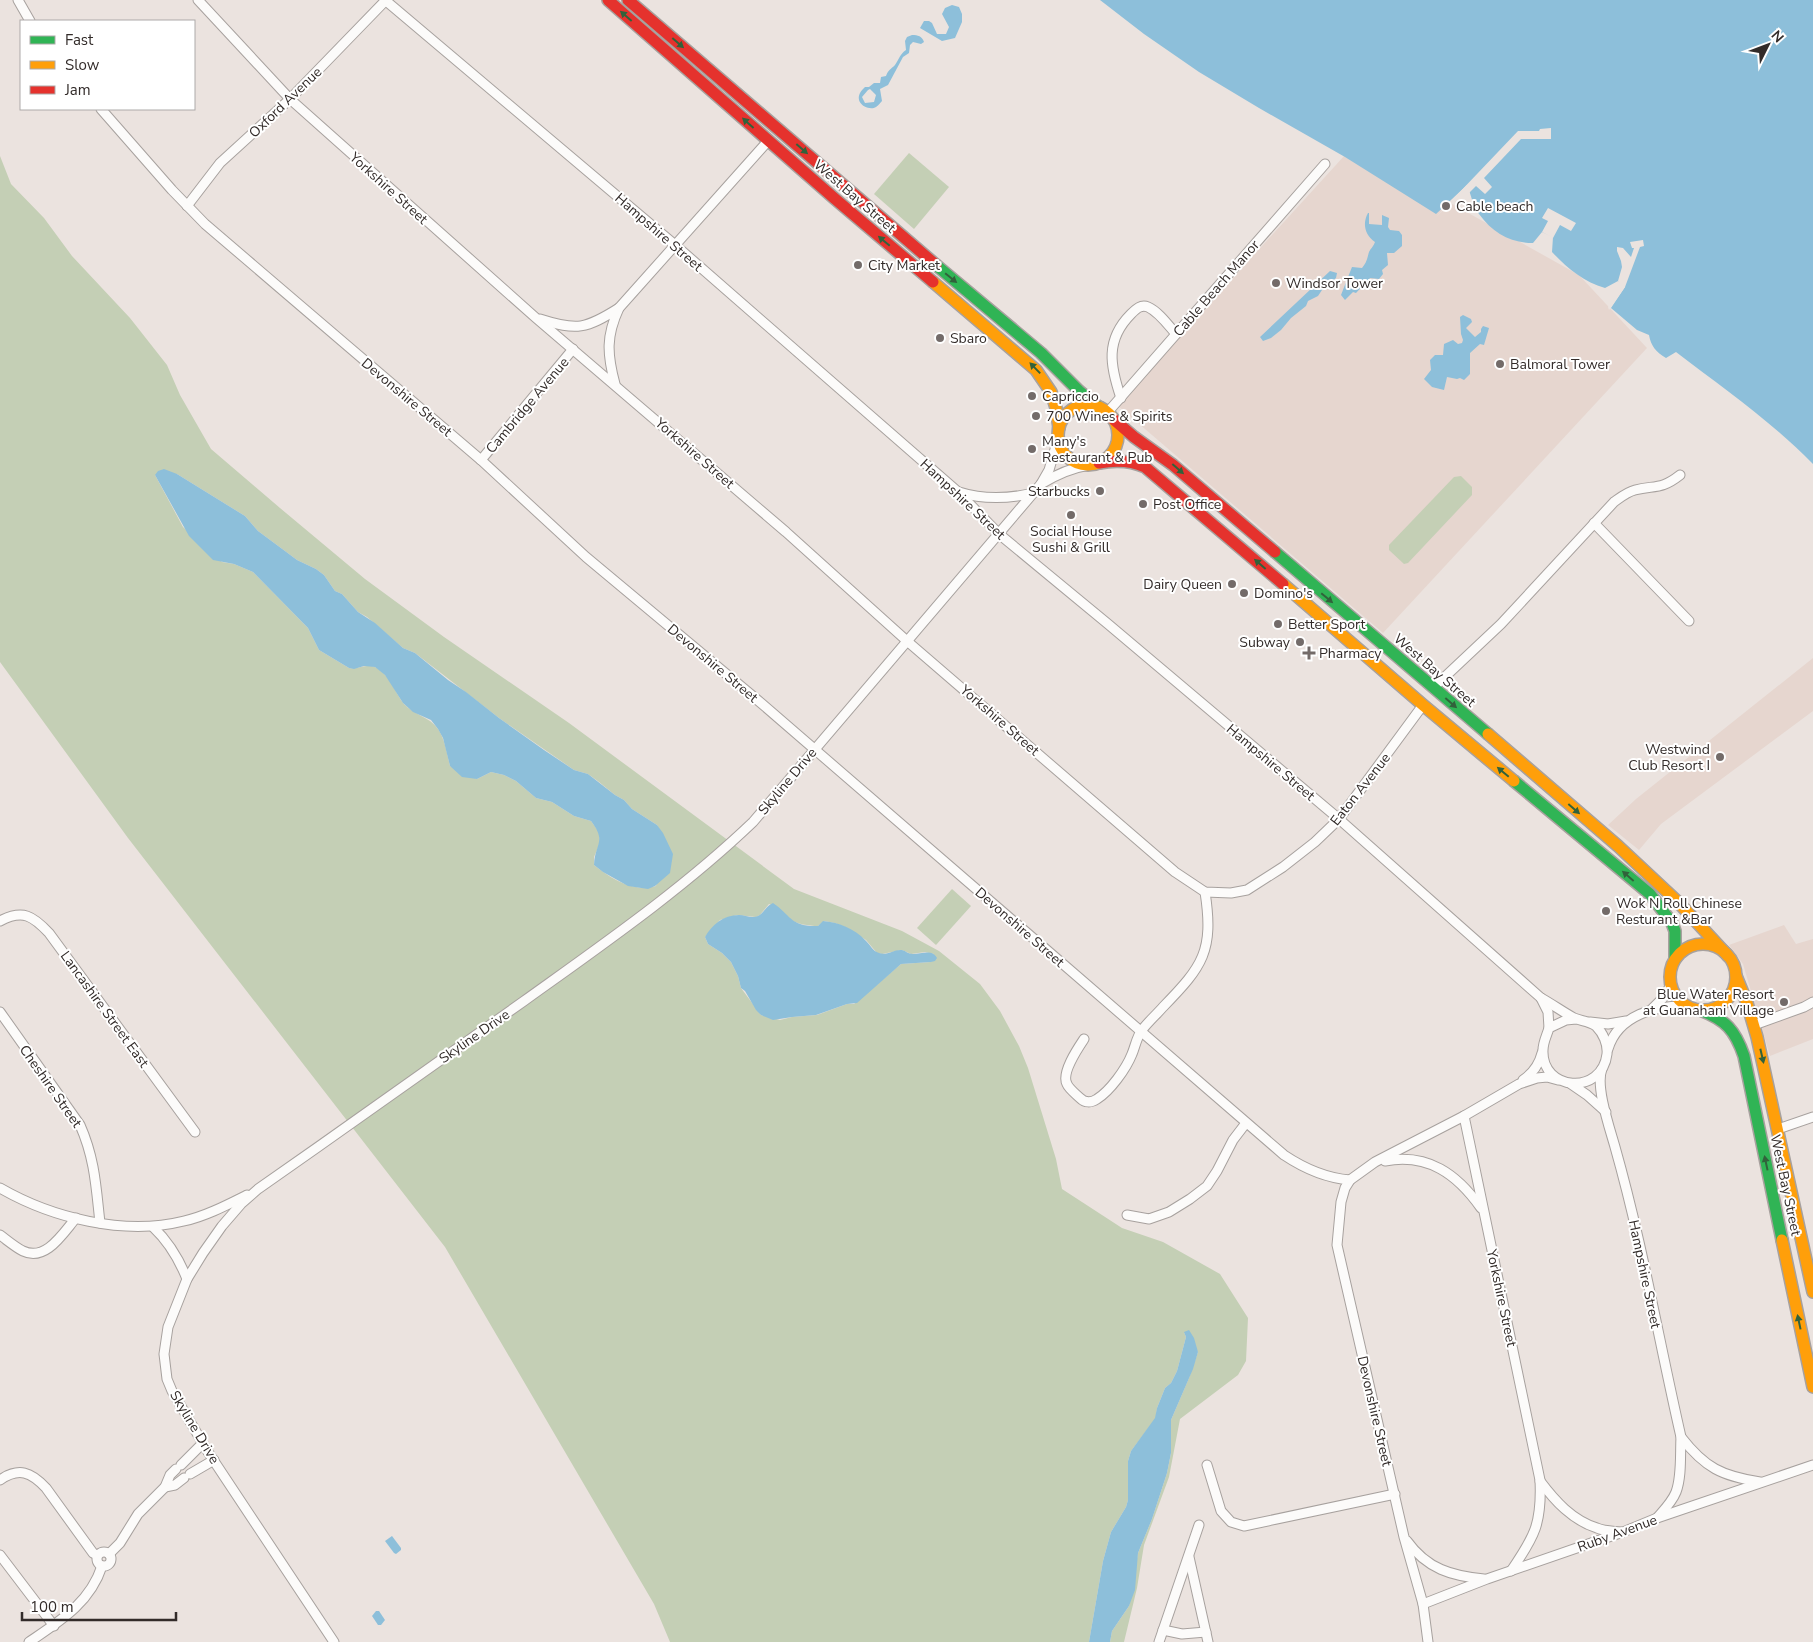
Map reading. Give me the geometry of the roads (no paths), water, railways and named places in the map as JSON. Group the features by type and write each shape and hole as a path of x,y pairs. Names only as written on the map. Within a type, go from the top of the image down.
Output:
{"main road":[{"name":"West Bay Street","path":"608,0 768,141 1039,372 1054,394 1059,433"},
{"name":"West Bay Street","path":"628,0 1034,348 1079,391 1134,437 1173,465 1618,846 1679,903 1728,956"},
{"path":"1094,464 1110,455 1116,443 1117,430 1107,414 1091,406 1074,409 1064,417 1059,433 1062,450 1069,458 1078,463 1094,464 1126,461 1145,467 1213,523 1423,705 1650,894 1664,911 1675,931 1675,959 1670,976 1671,985 1678,998 1688,1006 1700,1010 1723,1004 1733,991 1736,976 1733,962 1713,945 1701,944 1683,950 1675,959"},
{"name":"West Bay Street","path":"1736,976 1754,1024 1813,1292"},
{"name":"West Bay Street","path":"1700,1010 1720,1018 1730,1026 1734,1031 1744,1056 1813,1387"}],"street":[{"path":"18,0 29,20"},
{"name":"Yorkshire Street","path":"198,0 290,100 536,318 786,532 908,641 1175,872 1205,892"},
{"name":"Oxford Avenue","path":"187,206 220,163 290,100 385,0"},
{"name":"Hampshire Street","path":"385,0 675,245 958,492 999,534 1116,630 1338,819 1541,998 1576,1019"},
{"name":"Devonshire Street","path":"102,110 187,206 219,236 481,460 586,558 814,749 1284,1155 1301,1167 1323,1175 1350,1180 1345,1188 1341,1202 1337,1245 1404,1537 1423,1604 1428,1642"},
{"path":"536,318 556,324 580,327 601,319 619,308 768,141"},
{"name":"Cable Beach Manor","path":"1107,414 1325,164"},
{"path":"1121,398 1112,365 1112,348 1116,333 1126,319 1137,308 1147,306 1176,334"},
{"path":"615,385 610,367 608,339 619,308"},
{"name":"Cambridge Avenue","path":"481,460 573,349"},
{"name":"Skyline Drive","path":"334,1642 203,1444 167,1379 164,1354 168,1327 187,1279 222,1226 241,1204 258,1189 566,970 688,880 753,822 1041,484 1048,470 1059,433"},
{"name":"Skyline Drive","path":"1041,484 1072,468 1094,464"},
{"path":"1433,688 1501,624 1611,506 1628,492 1663,486 1680,475"},
{"path":"958,492 975,497 994,499 1011,498 1033,493"},
{"path":"1594,523 1689,621"},
{"name":"Eaton Avenue","path":"1205,892 1231,893 1247,890 1300,854 1338,819 1423,705"},
{"path":"1084,1039 1068,1067 1066,1084 1084,1101 1090,1102 1103,1095 1125,1068 1140,1031 1189,981 1204,955 1208,938 1209,918 1205,892"},
{"name":"Lancashire Street East","path":"0,921 14,914 38,921 49,933 194,1132"},
{"path":"1652,1009 1663,998 1671,985"},
{"name":"Hampshire Street","path":"1541,998 1548,1012 1550,1028"},
{"path":"1754,1024 1804,1007 1813,1002"},
{"path":"1350,1180 1375,1162 1464,1116 1519,1084 1535,1070 1540,1061 1543,1043 1550,1028 1566,1020 1576,1019 1608,1024 1629,1020 1652,1009 1688,1006"},
{"name":"Cheshire Street","path":"0,1012 80,1125 88,1142 95,1170 100,1223"},
{"path":"1519,1084 1547,1077 1579,1084 1588,1081 1596,1076 1605,1064 1607,1049 1615,1032 1629,1020"},
{"path":"1586,1021 1595,1026 1602,1034 1607,1049"},
{"path":"1542,1052 1547,1068 1565,1082 1587,1095 1606,1112"},
{"name":"Hampshire Street","path":"1605,1064 1600,1074 1606,1112 1626,1184 1681,1437 1679,1478 1676,1491 1672,1500 1658,1518"},
{"name":"Yorkshire Street","path":"1464,1116 1540,1480 1541,1501 1534,1536 1511,1570"},
{"path":"1778,1129 1813,1118"},
{"path":"1127,1214 1149,1219 1169,1212 1190,1200 1207,1186 1233,1140 1246,1123"},
{"path":"1375,1162 1402,1158 1421,1160 1440,1168 1470,1193 1484,1212"},
{"path":"0,1188 42,1208 76,1218 100,1223 153,1227 186,1221 203,1215 258,1189"},
{"path":"0,1234 23,1251 41,1252 55,1243 76,1218"},
{"path":"153,1227 169,1243 179,1259 187,1279"},
{"name":"Hampshire Street","path":"1681,1437 1693,1453 1704,1463 1716,1470 1736,1478 1761,1483"},
{"path":"109,1554 120,1542 138,1514 165,1487 170,1475 203,1444"},
{"path":"165,1487 175,1484 214,1460"},
{"path":"1206,1465 1221,1511 1230,1522 1244,1526 1395,1494"},
{"name":"Ruby Avenue","path":"1423,1604 1511,1570 1813,1465"},
{"path":"0,1480 8,1474 19,1472 37,1479 46,1488 93,1553 97,1555"},
{"name":"Yorkshire Street","path":"1540,1480 1554,1500 1577,1518 1597,1528 1624,1532"},
{"path":"1159,1642 1199,1526"},
{"path":"1404,1537 1426,1562 1466,1577 1487,1579"},
{"path":"97,1555 101,1552 109,1554"},
{"path":"102,1566 106,1566 110,1562 109,1554"},
{"path":"0,1555 54,1626"},
{"path":"97,1555 96,1560 102,1566"},
{"path":"1189,1556 1208,1642"},
{"path":"29,1642 54,1626 82,1602 93,1587 102,1566"},
{"path":"1163,1630 1182,1634 1206,1632"}],"water":[{"path":"1100,0 1813,0 1813,464 1764,420 1676,352 1666,358 1659,353 1654,348 1649,335 1637,330 1611,308 1625,287 1618,281 1605,288 1576,274 1552,252 1553,237 1542,232 1533,243 1525,243 1509,239 1496,232 1484,221 1477,211 1467,185 1436,214 1345,157 1199,72 1144,34"},
{"path":"952,5 959,7 962,14 962,22 955,38 942,41 920,28 924,21 929,21 932,23 937,34 946,34 949,27 942,14 945,8"},
{"path":"912,35 918,36 924,42 921,44 913,42 910,45 909,53 903,57 888,85 880,89 882,101 879,105 873,108 865,107 859,101 861,92 865,87 869,87 874,83 880,83 881,77 886,76 906,50 905,41 907,37","holes":["870,89 876,95 874,102 865,103 862,97"]},
{"path":"1368,213 1369,224 1382,225 1382,215 1389,218 1388,227 1390,230 1399,231 1402,235 1402,246 1394,253 1387,253 1388,265 1382,270 1383,274 1379,279 1370,278 1356,293 1353,292 1345,300 1341,295 1352,267 1362,268 1375,242 1365,229"},
{"path":"1330,271 1337,273 1336,278 1318,296 1308,301 1306,306 1291,318 1281,330 1271,338 1263,341 1260,337"},
{"path":"1463,315 1471,319 1472,322 1466,328 1475,337 1481,332 1483,326 1489,328 1484,345 1480,344 1470,353 1470,374 1464,380 1447,377 1444,390 1432,387 1424,379 1431,370 1430,360 1435,355 1443,355 1444,344 1453,340 1458,344 1462,343 1460,317"},
{"path":"164,469 177,474 245,516 258,531 297,560 324,575 335,591 342,594 358,612 375,623 403,648 415,653 448,680 544,750 574,770 588,774 624,800 632,809 657,825 673,854 670,873 655,886 648,889 628,886 594,865 599,838 596,828 591,821 574,816 552,802 536,798 516,781 504,775 491,772 477,779 462,777 450,766 443,738 438,729 431,720 413,712 403,703 385,675 375,667 349,668 319,650 308,628 253,572 234,564 213,560 189,536 155,475 158,471"},
{"path":"773,903 802,925 818,926 823,921 846,927 861,936 879,953 885,954 902,950 911,954 930,953 937,958 931,962 901,964 857,1003 847,1004 816,1015 773,1020 761,1015 756,1010 745,991 741,988 738,976 731,962 722,953 708,944 705,937 711,928 723,919 733,915 756,917"},
{"path":"1189,1330 1194,1338 1198,1352 1193,1369 1171,1420 1171,1453 1167,1473 1152,1519 1138,1553 1135,1590 1129,1606 1112,1631 1110,1642 1089,1642 1103,1561 1111,1532 1126,1507 1128,1500 1128,1461 1131,1451 1155,1418 1165,1388 1171,1383 1177,1371 1186,1337 1184,1332"},
{"path":"392,1536 401,1548 396,1554 385,1541"},
{"path":"376,1611 379,1611 385,1620 381,1625 378,1625 372,1616"}],"place":[{"name":"Cable beach","path":"1446,206"},
{"name":"City Market","path":"858,265"},
{"name":"Windsor Tower","path":"1276,283"},
{"name":"Sbaro","path":"940,338"},
{"name":"Balmoral Tower","path":"1500,364"},
{"name":"Capriccio","path":"1032,396"},
{"name":"700 Wines & Spirits","path":"1036,416"},
{"name":"Many's Restaurant & Pub","path":"1032,449"},
{"name":"Starbucks","path":"1100,491"},
{"name":"Post Office","path":"1143,504"},
{"name":"Social House Sushi & Grill","path":"1071,515"},
{"name":"Dairy Queen","path":"1232,584"},
{"name":"Domino's","path":"1244,593"},
{"name":"Better Sport","path":"1278,624"},
{"name":"Subway","path":"1300,642"},
{"name":"Pharmacy","path":"1309,653"},
{"name":"Westwind Club Resort I","path":"1720,757"},
{"name":"Wok N Roll Chinese Resturant &Bar","path":"1606,911"},
{"name":"Blue Water Resort at Guanahani Village","path":"1784,1002"}]}
